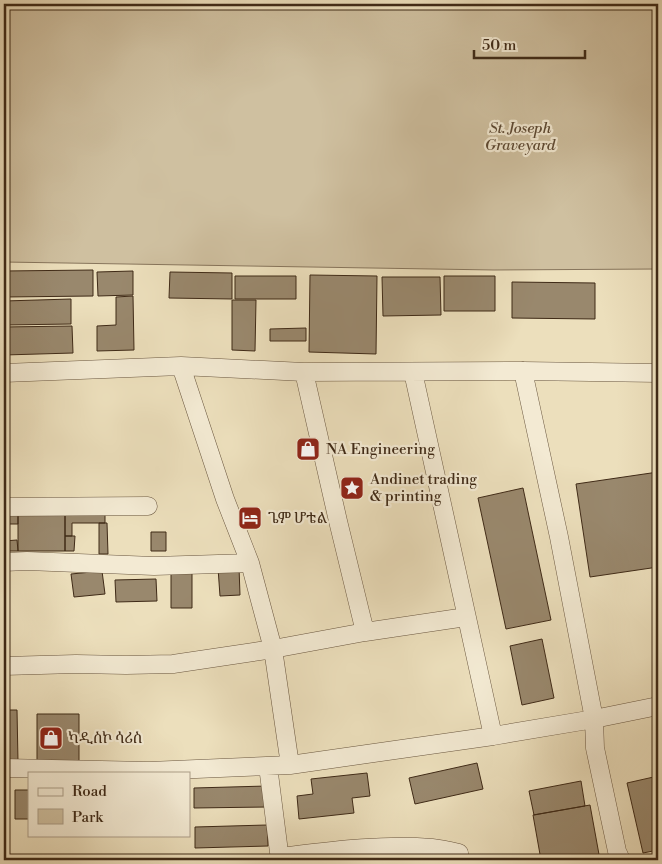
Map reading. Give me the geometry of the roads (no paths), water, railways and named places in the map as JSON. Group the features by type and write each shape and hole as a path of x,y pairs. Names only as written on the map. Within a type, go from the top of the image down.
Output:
{"street":[{"path":"181,366 225,499 250,563 273,649 290,765"},
{"path":"4,373 181,366 304,372 523,371 658,374"},
{"path":"523,371 559,537 594,719 595,748 617,851 621,860"},
{"path":"304,372 366,632"},
{"path":"413,372 493,736"},
{"path":"4,507 148,506"},
{"path":"4,562 27,561 154,566 250,563"},
{"path":"4,666 174,664 466,617"},
{"path":"4,768 149,771 290,765 493,736 658,706"},
{"path":"268,766 280,859 335,851 386,847 432,848 458,853"}],"place":[{"name":"NA Engineering","path":"308,449"},
{"name":"Andinet trading & printing","path":"352,488"},
{"name":"ጌም ሆቴል","path":"250,518"},
{"name":"ካዲስኮ ሳሪስ","path":"51,738"}],"park label":[{"name":"St. Joseph Graveyard","path":"520,136"}]}
